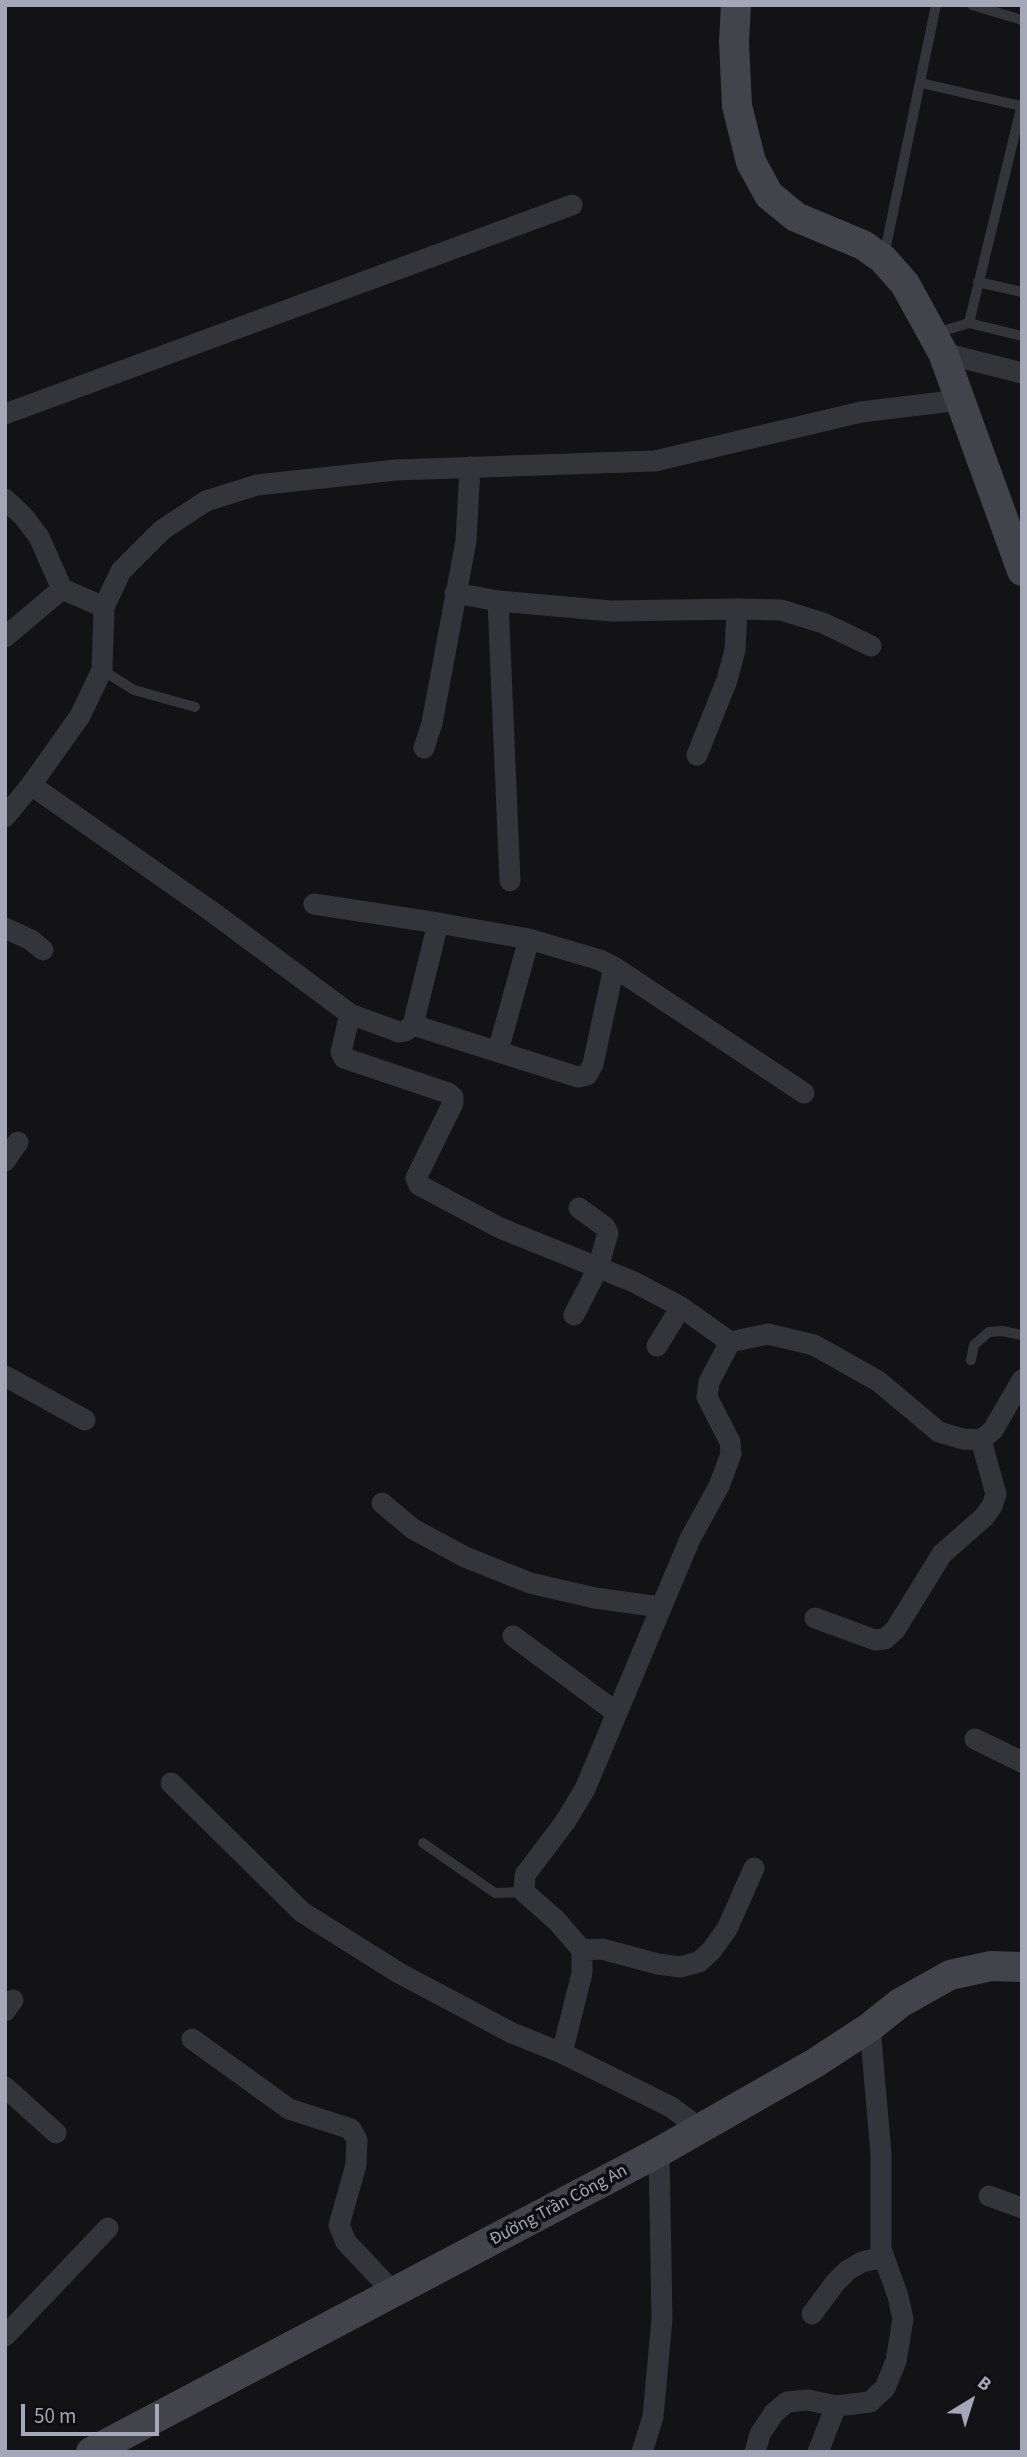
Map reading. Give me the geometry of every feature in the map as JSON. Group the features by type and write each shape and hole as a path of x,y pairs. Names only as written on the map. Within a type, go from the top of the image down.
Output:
{"street":[{"path":"736,5 734,41 737,106 751,162 769,195 796,217 863,245 883,258 905,284 938,344 1022,571"},
{"path":"5,414 572,205"},
{"path":"938,344 1022,373"},
{"path":"5,817 80,716 102,670 104,607 121,571 162,530 206,501 257,485 396,470 655,461 861,412 960,400"},
{"path":"424,748 432,723 466,541 470,467"},
{"path":"5,499 24,517 39,537 62,589 104,607"},
{"path":"5,637 62,589"},
{"path":"455,593 612,611 781,610 823,623 871,646"},
{"path":"498,600 510,881"},
{"path":"697,755 727,680 735,650 737,609"},
{"path":"31,785 211,911 350,1014 399,1032 413,1025 578,1077 587,1075 593,1064 614,967"},
{"path":"314,904 529,939 600,960 804,1093"},
{"path":"413,1025 438,923"},
{"path":"5,928 31,940 43,950"},
{"path":"498,1051 529,939"},
{"path":"350,1014 341,1052 344,1058 453,1097 453,1103 416,1182 500,1228 634,1282 681,1307 730,1342 768,1334 814,1345 878,1381 939,1432 962,1439 981,1440 993,1430 1022,1380"},
{"path":"5,1161 18,1142"},
{"path":"574,1315 598,1268 608,1233 605,1227 579,1208"},
{"path":"657,1346 681,1307"},
{"path":"562,2053 582,1973 582,1950 557,1921 524,1892 525,1875 586,1789 660,1607 690,1539 719,1486 731,1454 730,1442 707,1397 709,1381 730,1342"},
{"path":"5,1376 85,1420"},
{"path":"815,1618 875,1640 885,1639 895,1630 942,1554 984,1517 992,1506 996,1494 981,1440"},
{"path":"382,1503 413,1530 465,1557 530,1583 595,1598 660,1607"},
{"path":"513,1636 617,1713"},
{"path":"975,1739 1022,1762"},
{"path":"172,1783 302,1912 399,1973 512,2033 562,2053 671,2107 699,2128"},
{"path":"582,1950 602,1949 680,1967 699,1962 727,1929 754,1868"},
{"name":"Đường Trần Công An","path":"91,2452 659,2152 815,2063 900,2003 950,1975 990,1966 1022,1967"},
{"path":"755,2452 760,2434 774,2413 787,2402 808,2400 836,2406 870,2402 885,2388 897,2361 903,2319 881,2249 881,2154 870,2026"},
{"path":"192,2039 289,2109 351,2129 357,2140 356,2165 339,2225 346,2242 393,2292"},
{"path":"5,2087 56,2133"},
{"path":"642,2452 653,2417 662,2319 659,2152"},
{"path":"989,2196 1022,2208"},
{"path":"5,2336 108,2228"},
{"path":"811,2315 848,2270 862,2262 884,2258"},
{"path":"818,2452 836,2406"}],"lane":[{"path":"883,258 936,5"},
{"path":"972,5 1022,20"},
{"path":"921,83 1022,105 969,323 938,344"},
{"path":"978,282 1022,292"},
{"path":"969,323 1022,336"},
{"path":"102,670 134,690 195,707"},
{"path":"971,1360 974,1345 989,1332 1002,1331 1022,1335"},
{"path":"423,1843 495,1893 524,1892"}]}
